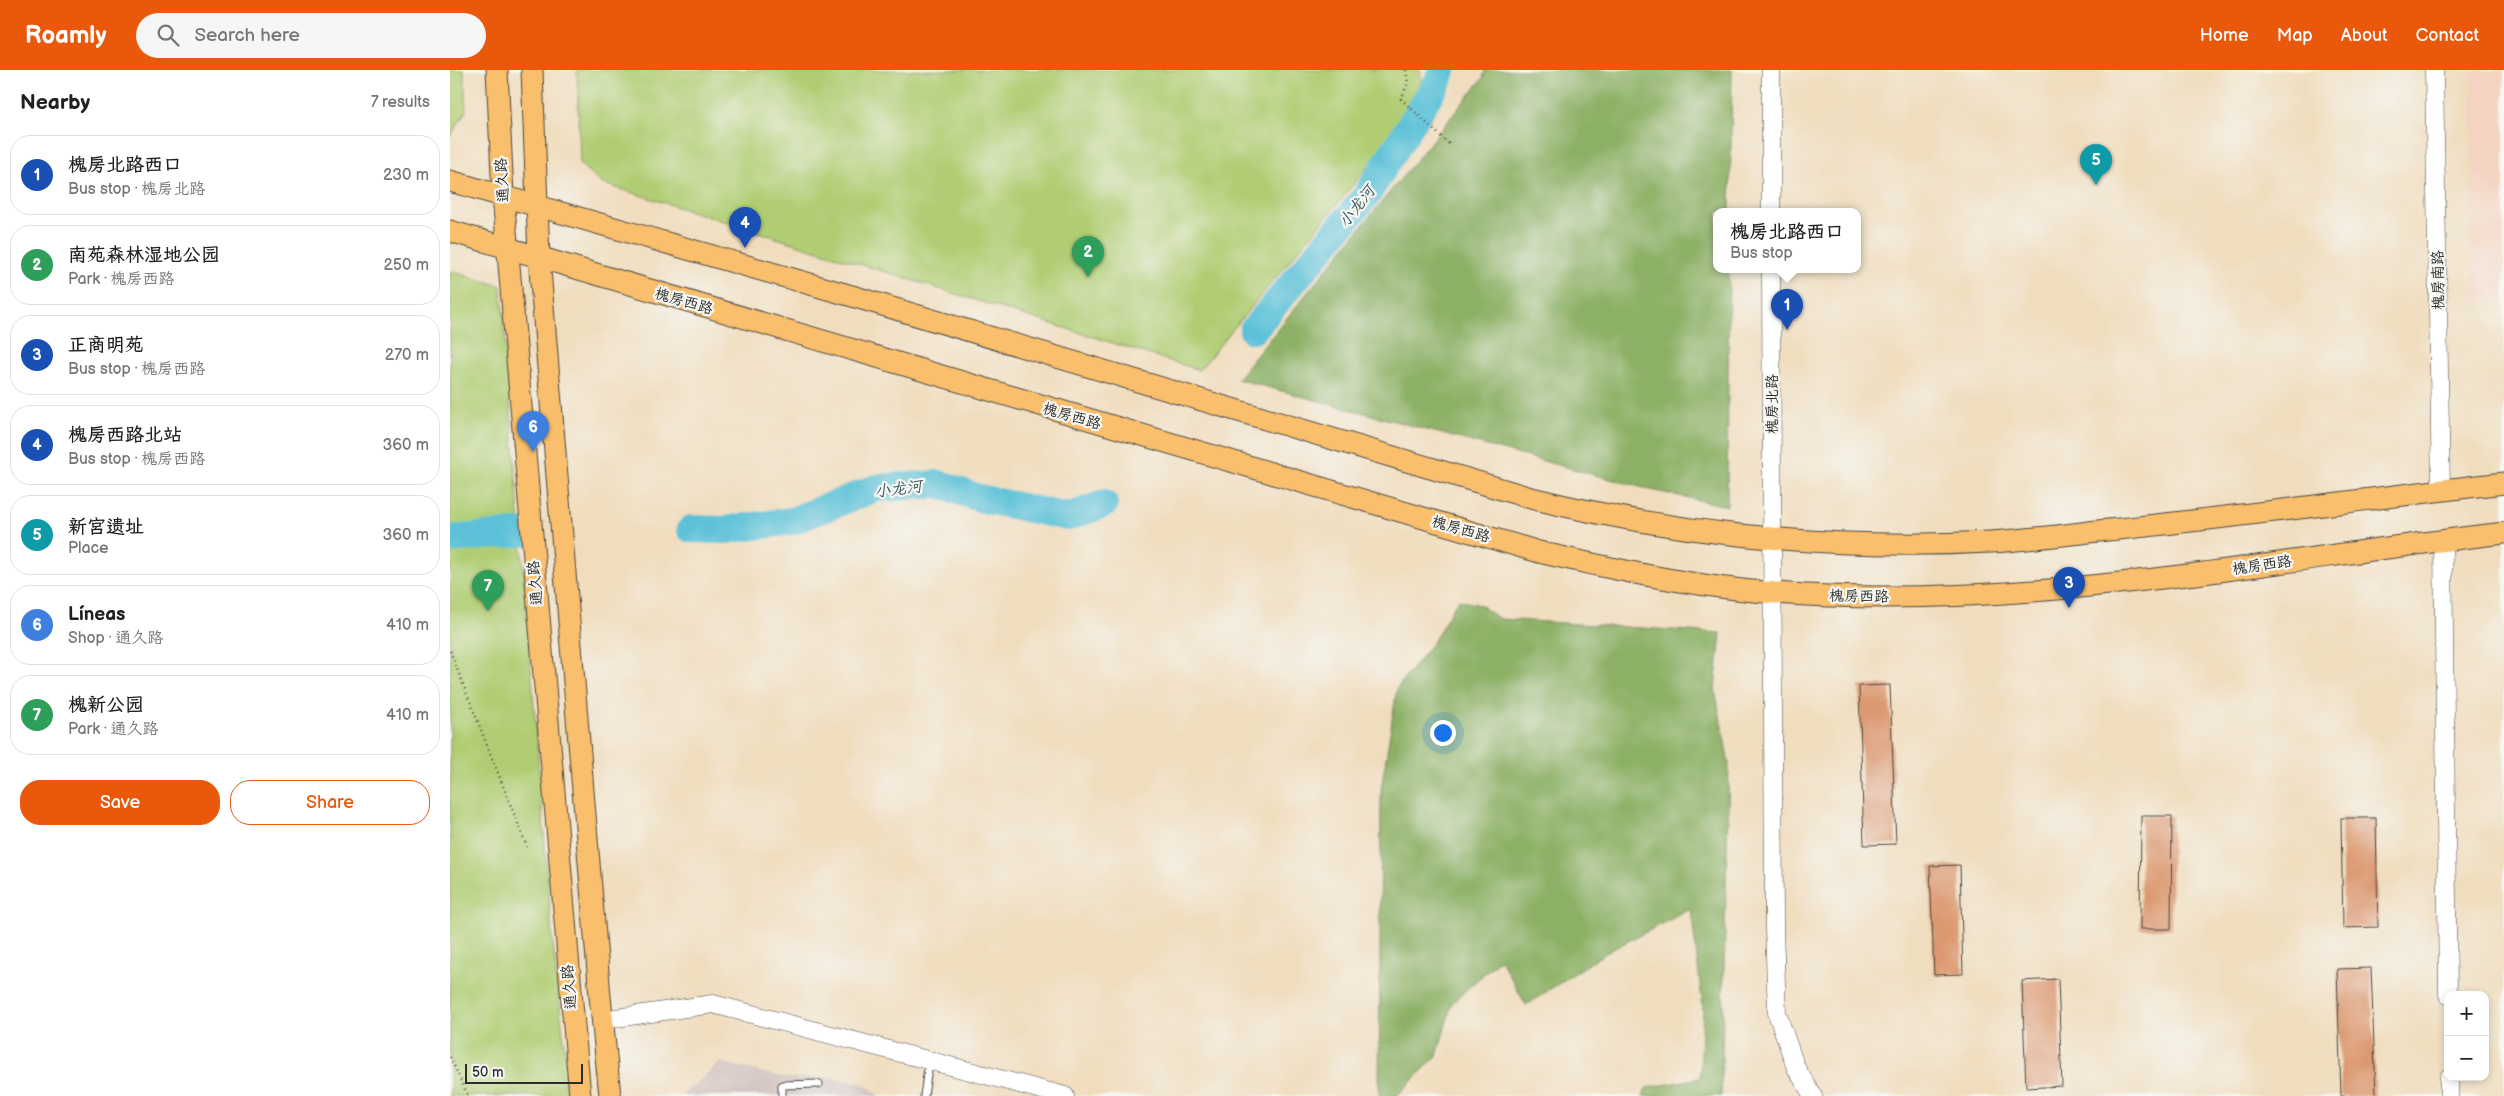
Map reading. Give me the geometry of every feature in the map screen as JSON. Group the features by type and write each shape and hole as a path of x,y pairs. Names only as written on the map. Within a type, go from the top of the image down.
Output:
{"main road":[{"name":"通久路","path":"498,70 507,249 580,1096"},
{"name":"通久路","path":"532,70 536,205 540,258 602,1020 610,1096"},
{"path":"450,181 862,298 1531,498 1594,514 1772,539 1852,543 1990,542 2148,526 2504,483"},
{"name":"槐房西路","path":"450,231 1539,552 1621,571 1774,593 1867,597 1934,596 2160,580 2504,533"}],"street":[{"path":"1771,70 1771,208"},
{"name":"槐房南路","path":"2434,70 2441,490"},
{"name":"槐房北路","path":"1771,273 1774,593 1774,928 1777,1013 1796,1068 1813,1096"},
{"path":"2443,540 2448,991"},
{"path":"602,1020 714,1004 1065,1096"},
{"path":"2449,1081 2449,1096"}],"lane":[{"path":"924,1096 929,1060"},
{"path":"782,1096 782,1085 819,1084"}],"path":[{"path":"1406,70 1408,83 1401,99 1449,144"},
{"path":"450,650 527,847"},
{"path":"450,1057 468,1096"}],"shaded area":[{"path":"2471,70 2504,70 2504,300 2472,302"},
{"path":"720,1062 787,1078 828,1077 864,1084 880,1096 682,1096"}],"green space":[{"path":"450,70 464,70 466,111 450,137"},
{"path":"577,70 1420,70 1422,85 1402,126 1199,370 601,183 580,164"},
{"path":"1485,70 1732,70 1730,208 1713,208 1713,273 1729,273 1727,506 1655,491 1237,379 1483,78"},
{"path":"450,271 501,286 552,936 570,1096 450,1096"},
{"path":"1458,600 1480,605 1500,619 1721,633 1715,689 1729,764 1721,1096 1643,1096 1646,1088 1700,1078 1703,1008 1691,909 1607,952 1526,1005 1500,959 1452,1003 1437,1056 1397,1096 1379,1096 1381,790 1397,688 1433,642"}],"building":[{"path":"1890,685 1896,844 1864,845 1859,686"},
{"path":"2141,816 2172,816 2171,929 2140,929"},
{"path":"2341,818 2376,818 2378,927 2343,928"},
{"path":"1960,865 1963,974 1934,975 1930,866"},
{"path":"2371,968 2376,1096 2341,1096 2337,969"},
{"path":"2058,979 2062,1086 2026,1088 2022,981"}],"waterway":[{"name":"小龙河","path":"1253,330 1366,196 1438,81 1442,70"},
{"name":"小龙河","path":"691,529 724,530 792,521 876,488 939,484 979,498 1068,517 1104,504"},
{"name":"小龙河","path":"450,539 525,532"}],"place":[{"name":"新宫遗址","path":"2096,185"},
{"name":"槐房西路北站","path":"745,248"},
{"name":"南苑森林湿地公园","path":"1088,277"},
{"name":"槐房北路西口","path":"1787,330"},
{"name":"Líneas","path":"533,452"},
{"name":"正商明苑","path":"2069,608"},
{"name":"槐新公园","path":"488,611"}]}
